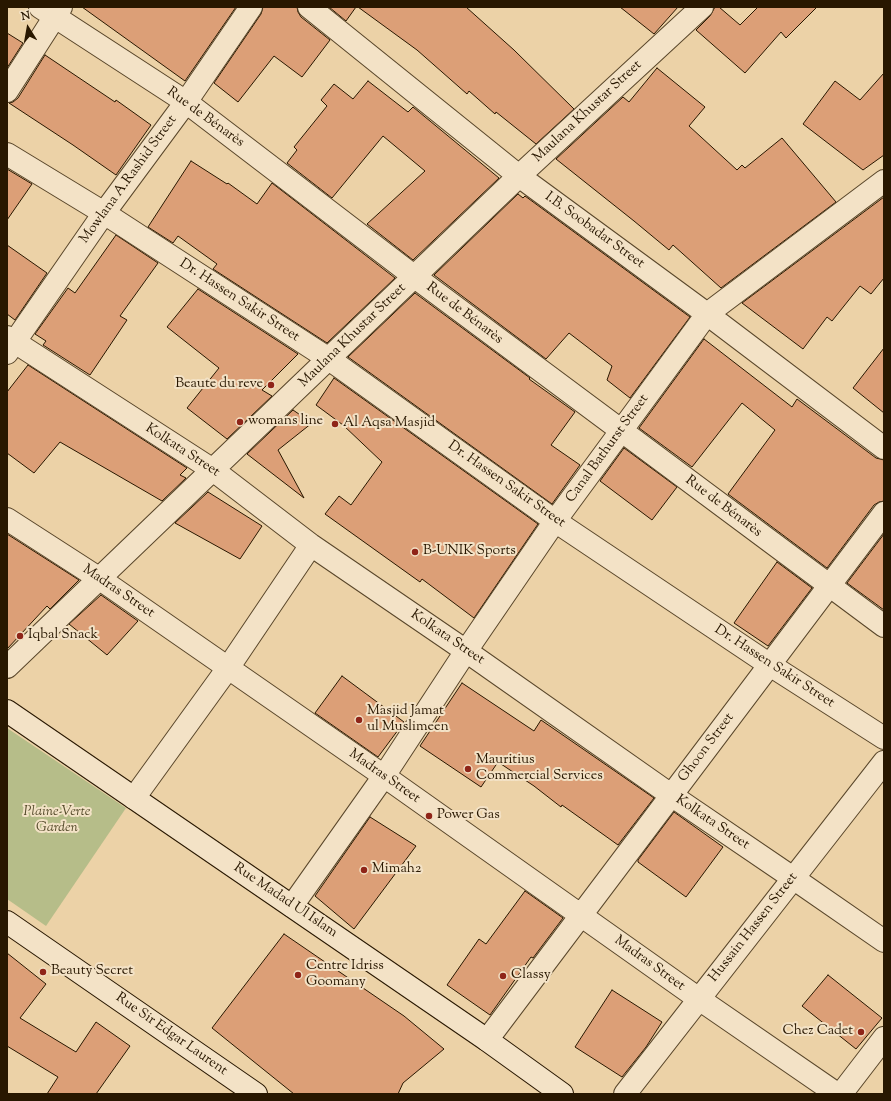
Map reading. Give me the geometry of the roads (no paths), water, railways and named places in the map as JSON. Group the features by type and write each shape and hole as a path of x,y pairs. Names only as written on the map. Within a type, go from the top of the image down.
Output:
{"street":[{"name":"Mowlana A.Rashid Street","path":"9,344 186,102 251,7"},
{"name":"I.B. Soobadar Street","path":"309,7 519,176 707,314 884,448"},
{"name":"Maulana Khustar Street","path":"7,667 519,176 702,7"},
{"name":"Rue de Bénarès","path":"52,10 186,102 414,277 828,586 884,626"},
{"path":"7,91 52,10"},
{"name":"Dr. Hassen Sakir Street","path":"7,154 104,213 329,359 555,521 770,665 884,738"},
{"name":"Canal Bathurst Street","path":"292,906 384,776 466,651 555,521 707,314 884,181"},
{"name":"Kolkata Street","path":"9,344 213,470 311,545 884,942"},
{"name":"Ghoon Street","path":"487,1040 884,513"},
{"name":"Madras Street","path":"7,519 100,579 837,1094"},
{"path":"134,798 228,668 311,545"},
{"name":"Rue Madad Ul Islam","path":"7,711 487,1040 562,1094"},
{"name":"Hussain Hassen Street","path":"624,1094 884,762"},
{"name":"Rue Sir Edgar Laurent","path":"7,922 256,1094"},
{"path":"841,1094 884,1038"}],"place":[{"name":"Beaute du reve","path":"271,385"},
{"name":"womans line","path":"240,422"},
{"name":"Al Aqsa Masjid","path":"335,424"},
{"name":"B-UNIK Sports","path":"415,552"},
{"name":"Iqbal Snack","path":"20,636"},
{"name":"Masjid Jamat ul Muslimeen","path":"359,720"},
{"name":"Mauritius Commercial Services","path":"468,769"},
{"name":"Power Gas","path":"429,816"},
{"name":"Mimah2","path":"364,870"},
{"name":"Beauty Secret","path":"43,972"},
{"name":"Centre Idriss Goomany","path":"298,975"},
{"name":"Classy","path":"503,976"},
{"name":"Chez Cadet","path":"861,1032"}],"park label":[{"name":"Plaine-Verte Garden","path":"57,822"}]}
